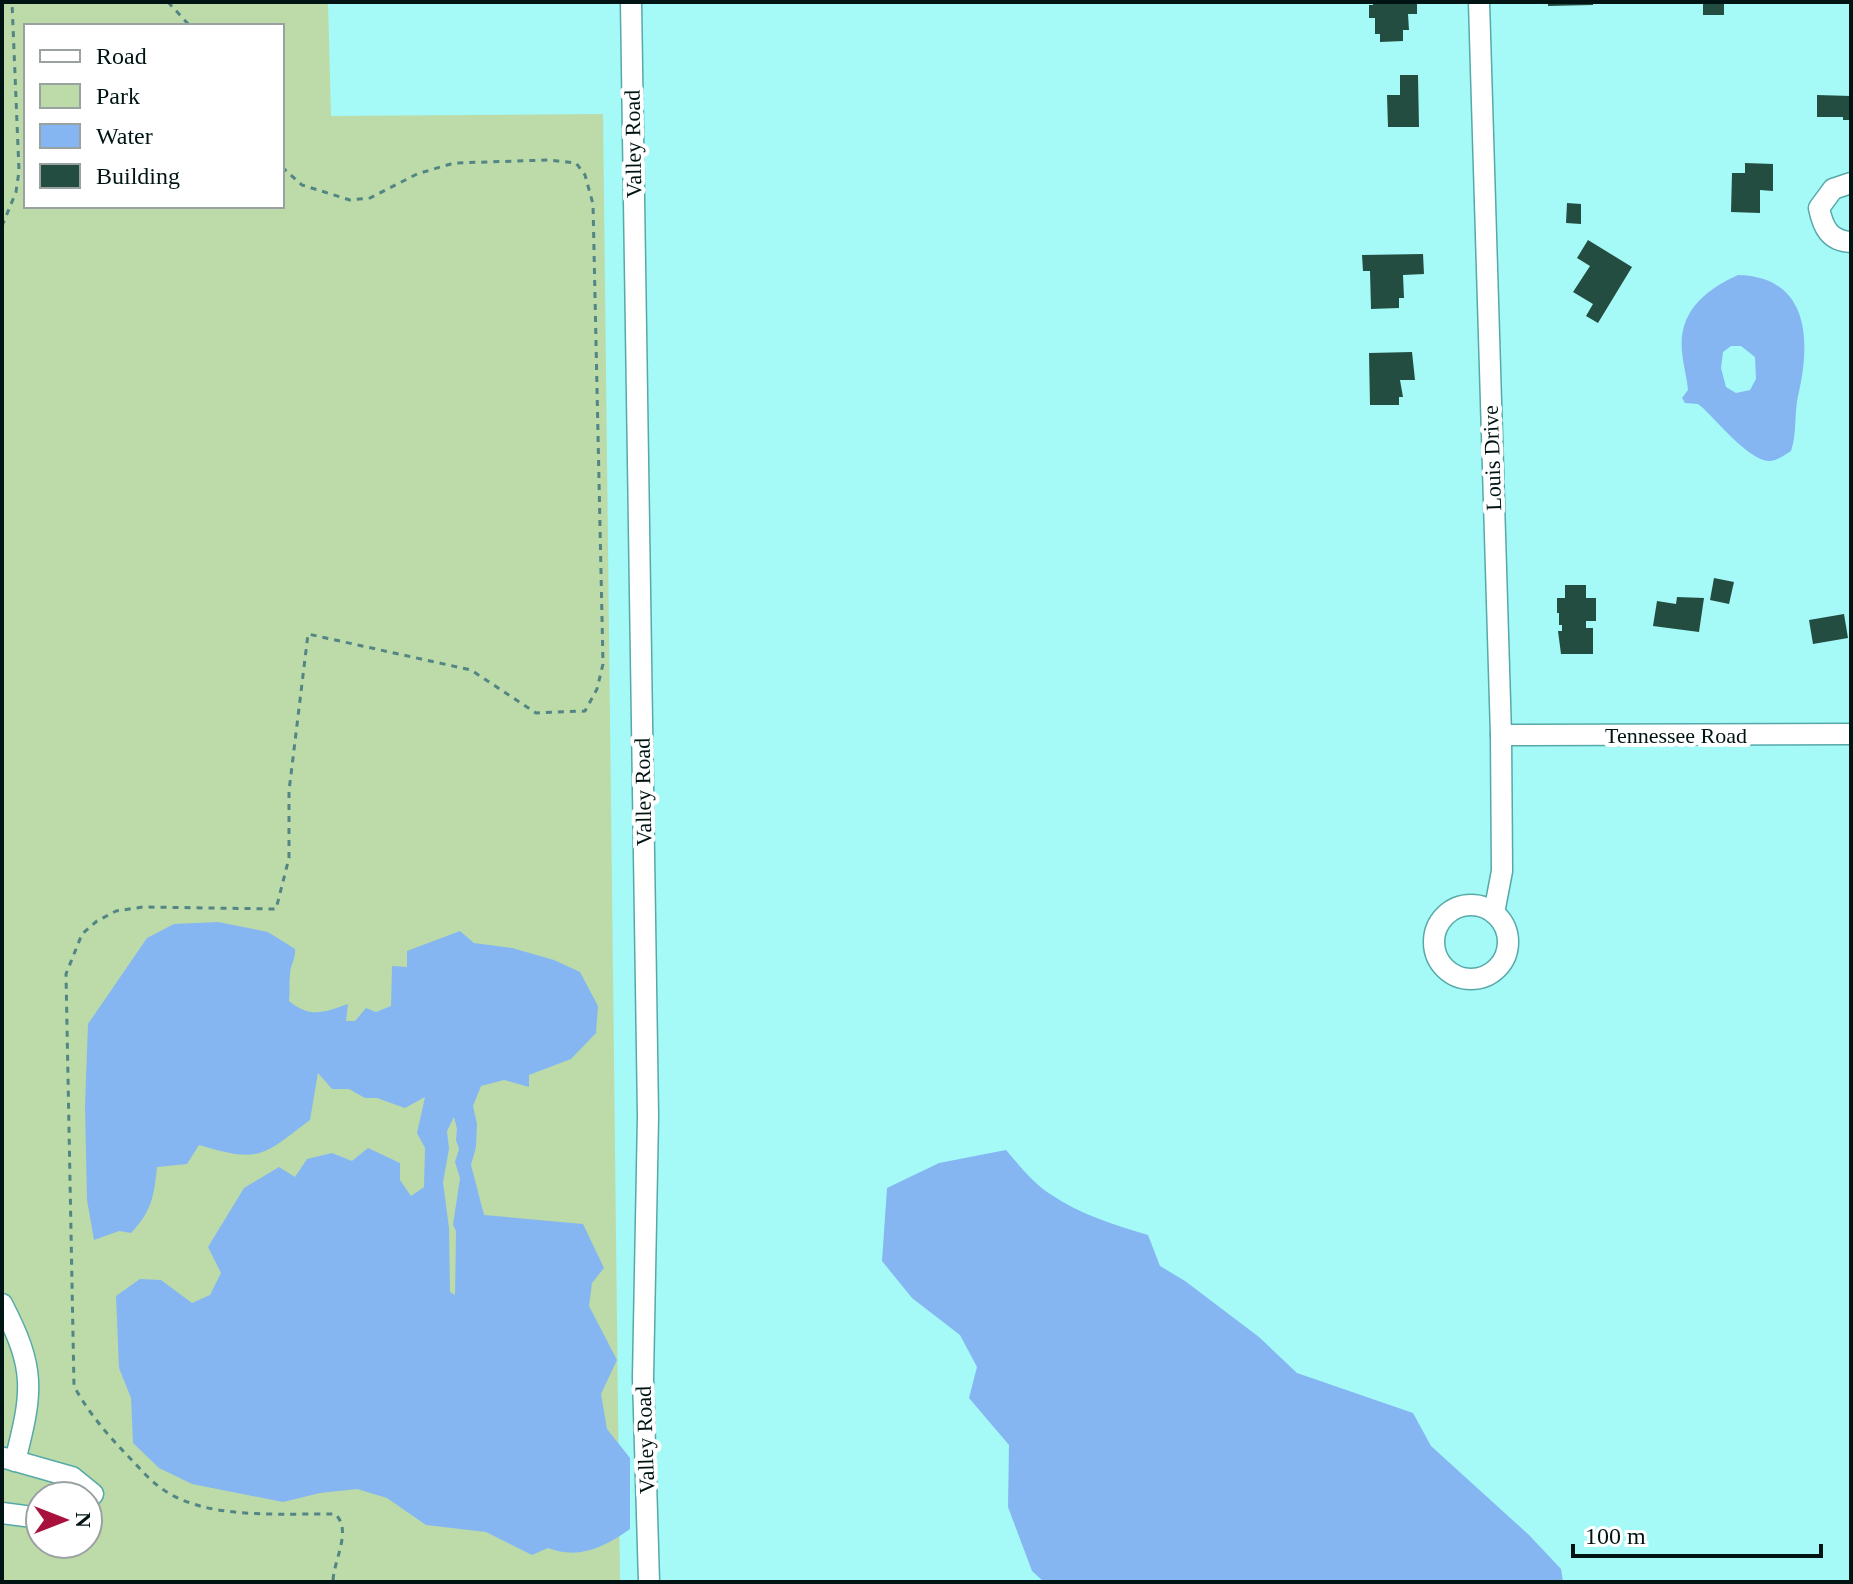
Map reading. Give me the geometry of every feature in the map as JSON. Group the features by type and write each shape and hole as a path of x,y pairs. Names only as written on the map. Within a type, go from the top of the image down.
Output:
{"street":[{"name":"Valley Road","path":"631,2 648,1116 643,1378 649,1582"},
{"name":"Louis Drive","path":"1479,2 1501,735 1502,871 1494,913"},
{"path":"1851,183 1833,189 1819,208 1823,227 1837,240 1851,242"},
{"name":"Tennessee Road","path":"1501,735 1851,734"},
{"path":"2,1304 21,1343 29,1373 28,1405 12,1454 76,1480"},
{"path":"2,1513 24,1516"}],"path":[{"path":"2,226 16,192 19,171 12,2"},
{"path":"168,2 188,24"},
{"path":"284,169 302,185 350,200 370,198 417,174 454,163 549,160 576,163 585,175 593,204 603,664 597,689 585,711 536,713 471,670 308,634 289,791 289,858 276,909 143,907 116,911 82,934 66,974 74,1386 108,1435 161,1489 180,1499 206,1507 241,1512 335,1514 340,1517 343,1528 333,1582"}],"green space":[{"path":"2,2 328,2 331,116 603,114 620,1582 2,1582"}],"water":[{"path":"1738,275 1762,279 1780,287 1792,300 1804,334 1793,444 1791,451 1774,460 1760,459 1752,454 1698,404 1685,403 1682,398 1688,390 1682,338 1689,314 1705,295","holes":["1731,346 1741,346 1755,357 1756,379 1750,390 1736,393 1726,387 1721,368 1723,352"]},
{"path":"218,922 268,932 295,949 290,971 289,1001 311,1012 348,1004 346,1021 355,1021 366,1008 376,1012 391,1006 392,966 407,967 407,951 460,931 474,943 512,948 554,960 580,972 598,1006 596,1033 571,1059 529,1075 529,1087 504,1080 481,1086 473,1106 477,1124 471,1165 484,1215 583,1224 604,1268 592,1283 589,1306 617,1360 601,1394 607,1429 630,1458 630,1529 591,1550 570,1553 548,1548 532,1555 486,1532 426,1525 387,1498 357,1489 320,1493 283,1502 192,1484 159,1468 133,1443 131,1398 119,1368 116,1296 140,1279 161,1280 192,1303 210,1295 221,1273 208,1247 244,1188 279,1167 295,1177 307,1159 332,1153 352,1161 368,1148 400,1163 400,1180 411,1196 424,1187 425,1148 417,1133 425,1097 405,1108 377,1098 365,1098 349,1089 332,1089 318,1073 310,1120 294,1132 259,1153 235,1154 199,1145 187,1164 157,1167 151,1203 138,1225 131,1233 119,1231 94,1240 87,1200 85,1106 88,1024 147,938 174,924","holes":["454,1117 459,1149 455,1162 460,1178 453,1225 456,1231 455,1295 450,1292 449,1228 443,1182 449,1149 447,1131"]},
{"path":"1006,1150 1026,1174 1061,1201 1148,1235 1160,1266 1259,1337 1297,1373 1413,1413 1431,1446 1529,1535 1561,1569 1563,1582 1044,1582 1032,1571 1008,1507 1009,1445 969,1398 977,1367 960,1335 912,1298 882,1261 887,1188 939,1163"}],"building":[{"path":"1373,2 1417,2 1417,14 1408,14 1409,30 1403,30 1403,41 1380,42 1380,34 1375,34 1375,18 1369,18 1369,5"},
{"path":"1548,2 1593,2 1593,5 1548,6"},
{"path":"1703,2 1724,2 1724,15 1703,15"},
{"path":"1400,75 1418,75 1419,127 1388,127 1387,95 1400,95"},
{"path":"1817,95 1851,96 1851,120 1817,117"},
{"path":"1745,163 1773,164 1773,191 1760,190 1760,213 1731,212 1732,173 1745,173"},
{"path":"1567,203 1581,204 1581,224 1566,223"},
{"path":"1588,240 1632,267 1598,323 1586,316 1593,304 1573,292 1590,266 1577,258"},
{"path":"1423,254 1424,274 1403,275 1404,298 1399,298 1399,308 1371,309 1370,271 1363,271 1362,255"},
{"path":"1412,352 1415,380 1400,380 1403,397 1399,397 1399,405 1370,405 1369,353"},
{"path":"1714,578 1734,582 1729,604 1710,600"},
{"path":"1565,585 1586,585 1586,598 1596,598 1596,621 1586,621 1586,628 1593,628 1593,654 1561,654 1558,631 1562,631 1562,625 1559,625 1557,598 1565,598"},
{"path":"1677,597 1704,598 1699,632 1653,626 1657,601 1676,604"},
{"path":"1844,614 1848,638 1813,644 1809,620"}]}
